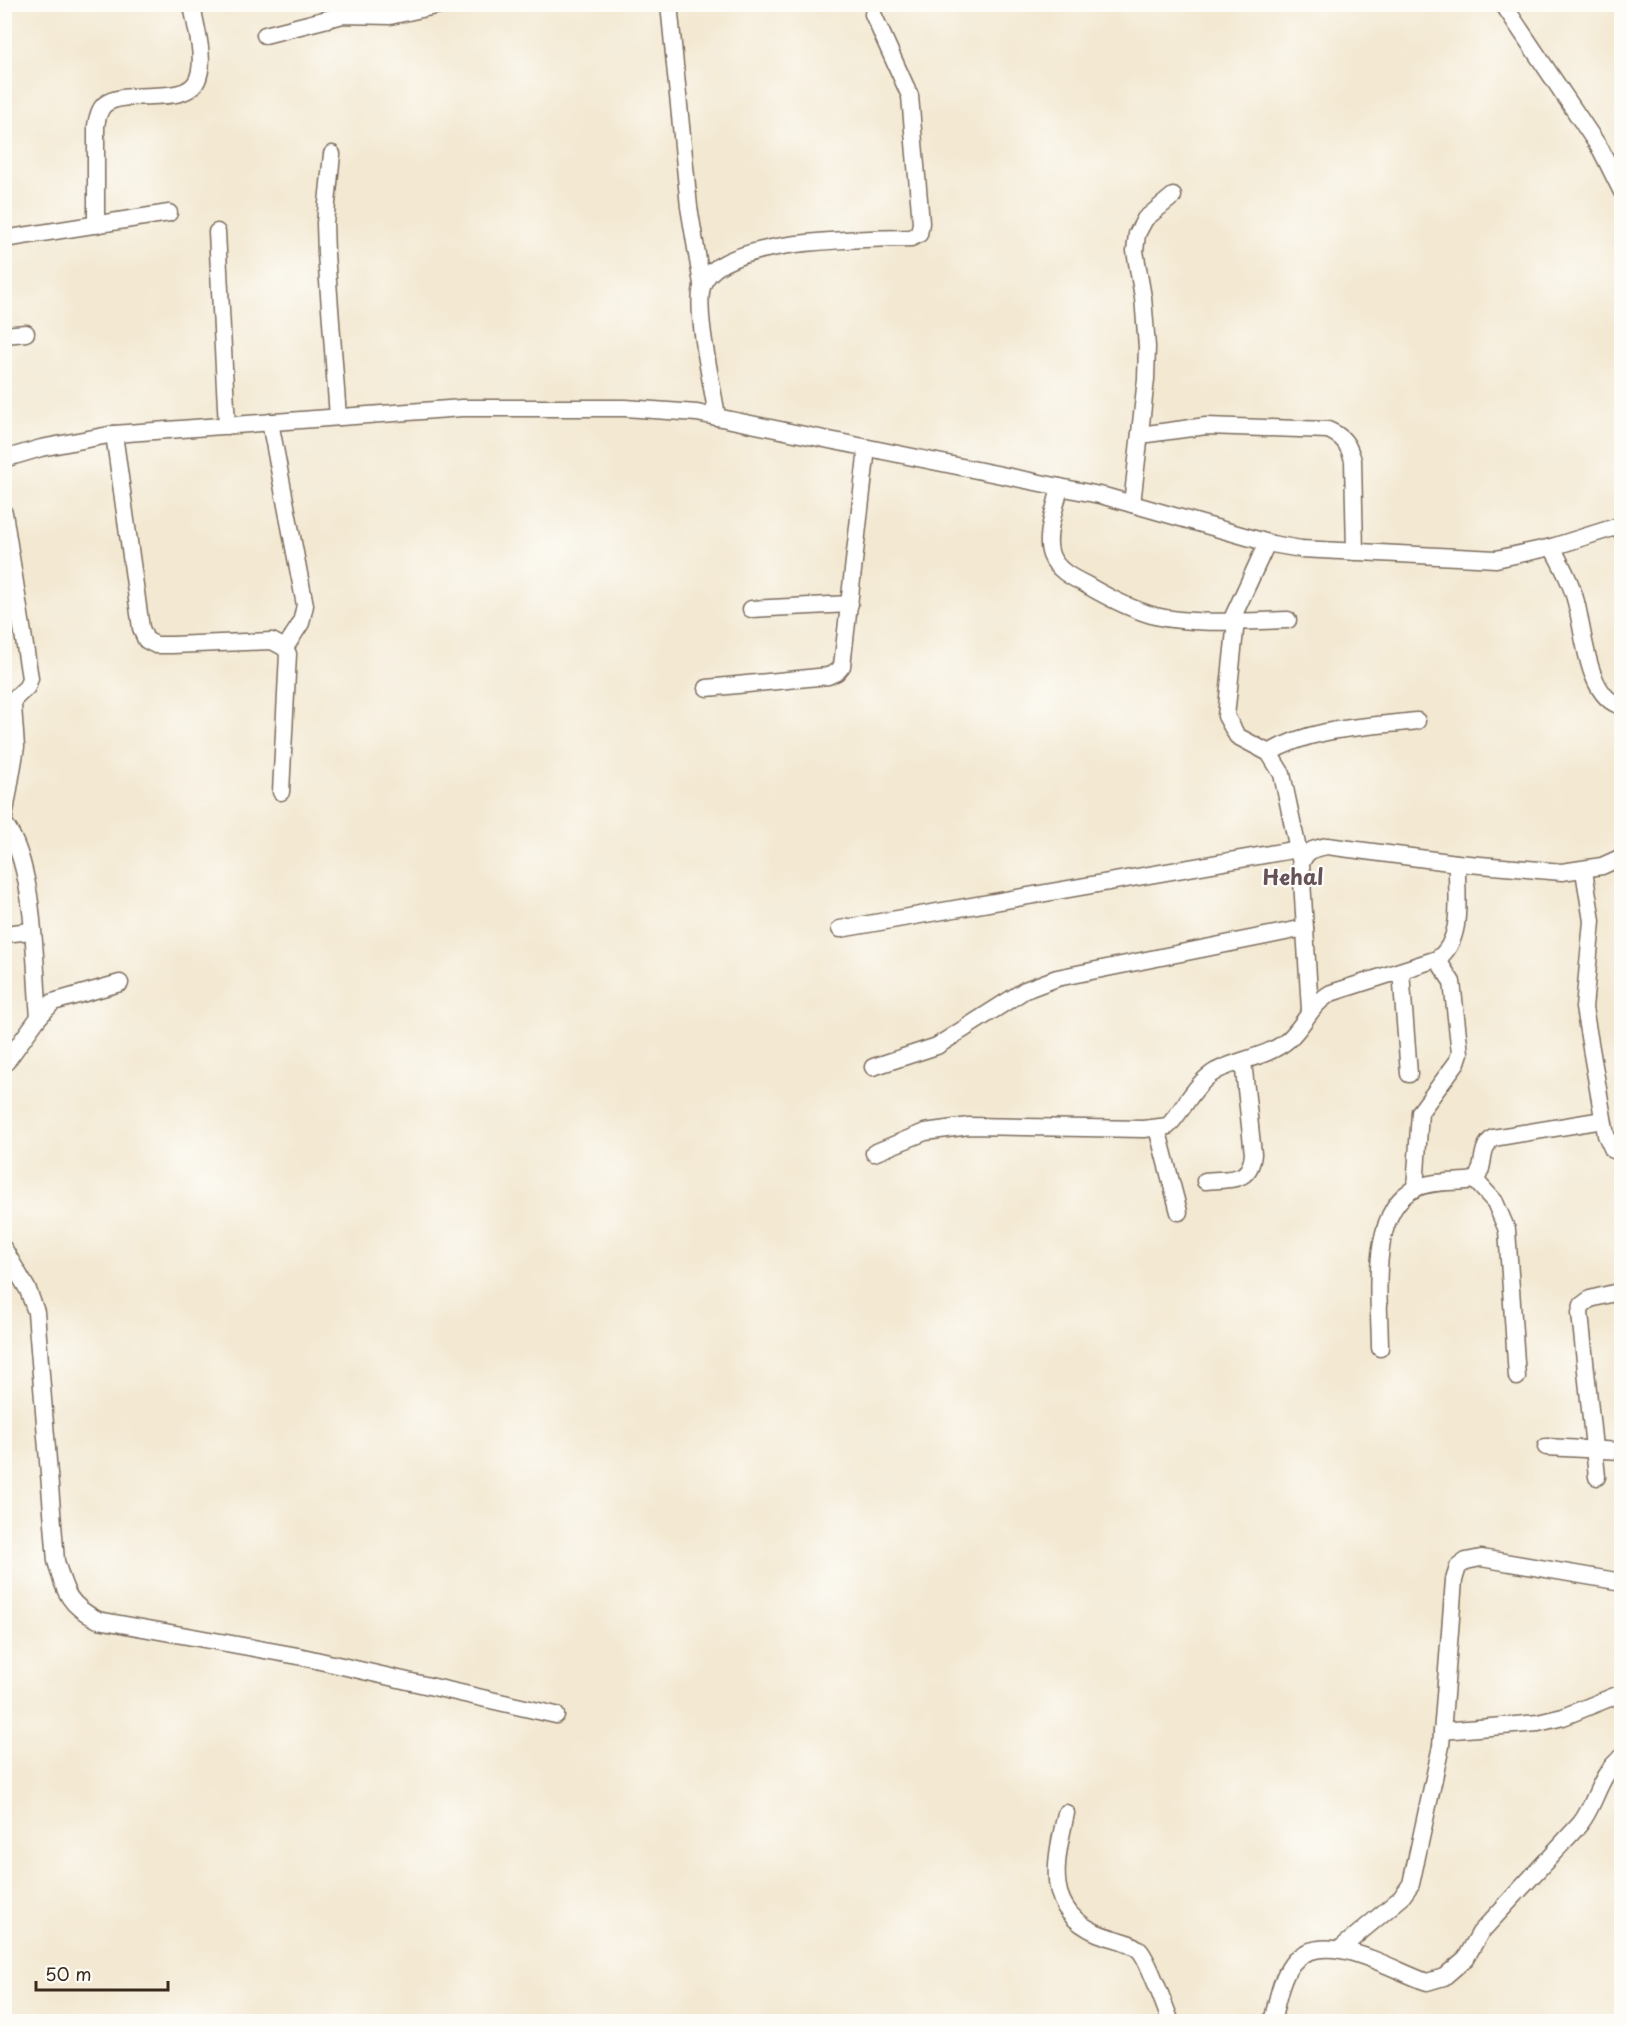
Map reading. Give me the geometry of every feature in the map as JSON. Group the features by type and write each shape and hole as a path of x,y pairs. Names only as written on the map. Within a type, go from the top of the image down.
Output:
{"street":[{"path":"96,225 96,126 99,114 104,105 114,100 182,93 193,87 198,79 201,65 192,4"},
{"path":"265,35 343,15 390,16 444,4"},
{"path":"669,4 689,207 702,285 700,304 717,417"},
{"path":"1503,4 1601,150 1622,192"},
{"path":"702,285 712,270 720,265 736,256 764,249 837,240 911,238 919,234 921,223 912,103 873,14"},
{"path":"332,154 325,223 338,417"},
{"path":"1132,504 1147,346 1143,297 1135,250 1137,234 1145,219 1173,196"},
{"path":"4,239 169,213"},
{"path":"217,232 227,426"},
{"path":"4,335 26,333"},
{"path":"4,459 41,448 114,434 462,408 625,408 697,413 1060,488 1132,504 1267,543 1301,549 1496,559 1552,547 1622,525"},
{"path":"270,422 305,604 301,623 285,648"},
{"path":"1140,435 1190,428 1230,426 1328,430 1341,436 1349,446 1353,460 1355,552"},
{"path":"114,434 141,628 146,640 156,645 272,641 285,648 288,654 280,792"},
{"path":"707,688 828,676 837,672 844,657 867,448"},
{"path":"1060,488 1049,540 1050,553 1056,565 1070,576 1107,597 1158,616 1234,621 1288,620"},
{"path":"4,513 30,678 27,687 15,698 14,767 4,818"},
{"path":"1267,543 1234,621 1226,716 1237,736 1269,753 1281,774 1299,857 1310,1010"},
{"path":"1552,547 1575,599 1593,676 1602,695 1614,705 1622,706"},
{"path":"751,609 850,604"},
{"path":"1269,753 1296,738 1417,721"},
{"path":"4,823 14,836 24,862 39,1017"},
{"path":"840,929 1299,857 1311,849 1327,846 1457,863 1542,871 1584,871 1602,866 1622,856"},
{"path":"874,1153 926,1132 969,1126 1157,1128 1168,1126 1192,1092 1204,1080 1217,1071 1287,1040 1319,1000 1331,993 1437,959 1447,952 1453,942 1457,863"},
{"path":"1584,871 1592,921 1584,1008 1609,1145 1622,1152"},
{"path":"873,1067 937,1046 1038,984 1057,978 1305,928"},
{"path":"4,934 31,932"},
{"path":"1414,1189 1420,1112 1457,1062 1460,1053 1452,982 1437,959"},
{"path":"1401,971 1409,1074"},
{"path":"4,1065 39,1017 60,999 120,983"},
{"path":"1205,1181 1241,1177 1248,1174 1252,1166 1253,1154 1243,1061"},
{"path":"1380,1348 1381,1243 1390,1212 1414,1189 1476,1180 1481,1173 1482,1150 1493,1138 1603,1120"},
{"path":"1157,1128 1179,1212"},
{"path":"1476,1180 1495,1202 1508,1230 1517,1377"},
{"path":"4,1249 28,1290 36,1312 56,1561 64,1588 78,1610 98,1620 298,1656 556,1715"},
{"path":"1597,1477 1580,1313 1582,1305 1590,1299 1622,1292"},
{"path":"1546,1447 1622,1451"},
{"path":"1340,1949 1401,1898 1411,1884 1431,1798 1442,1731 1446,1648 1454,1580 1458,1567 1466,1561 1480,1558 1622,1582"},
{"path":"1442,1731 1538,1723 1563,1717 1622,1693"},
{"path":"1272,2022 1280,1992 1293,1963 1307,1954 1340,1949 1375,1959 1427,1982 1444,1977 1466,1958 1480,1934 1580,1824 1604,1776 1622,1757"},
{"path":"1066,1813 1056,1860 1057,1885 1064,1905 1078,1921 1095,1932 1127,1943 1141,1952 1171,2022"}],"district":[{"name":"Hehal","path":"1293,876"}]}
